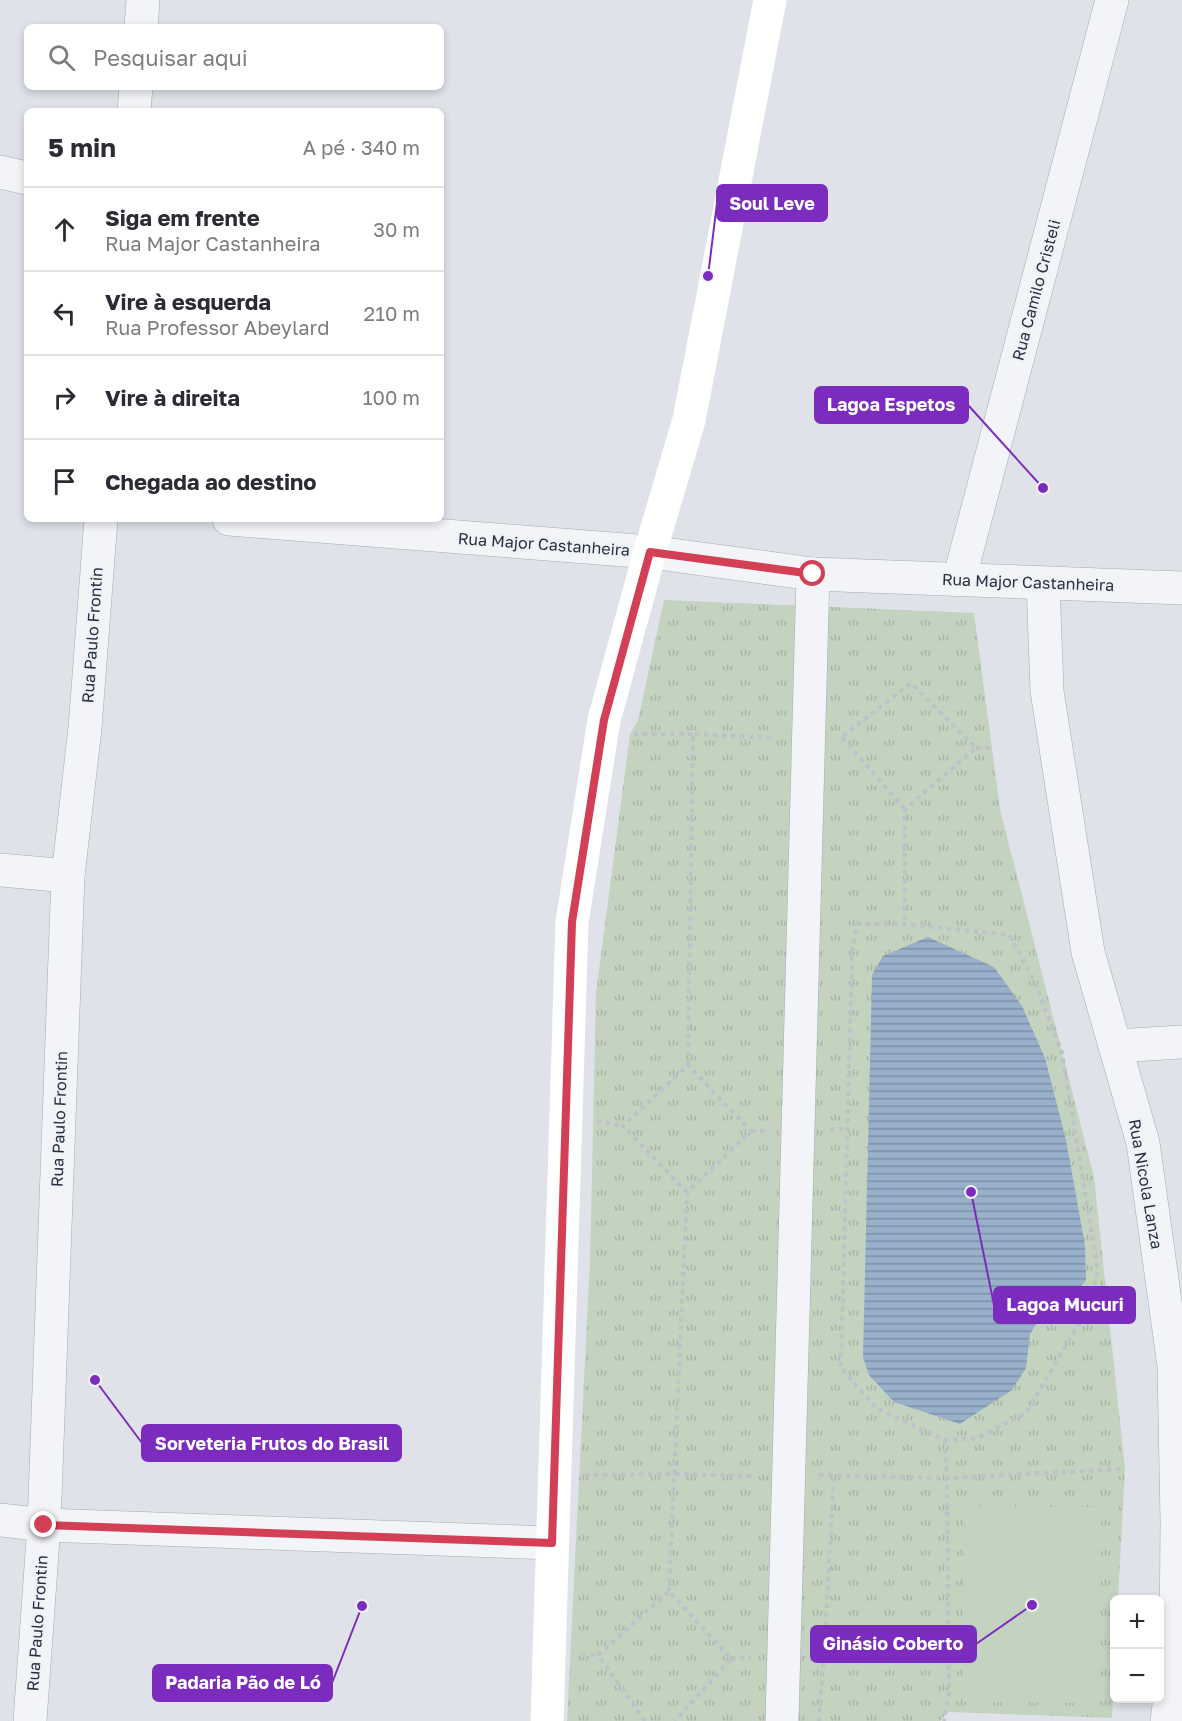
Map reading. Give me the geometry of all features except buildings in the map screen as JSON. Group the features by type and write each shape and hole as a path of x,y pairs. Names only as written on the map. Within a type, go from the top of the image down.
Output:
{"main road":[{"path":"547,1721 572,922 604,720 689,420 770,0"}],"street":[{"path":"141,24 143,0"},
{"name":"Rua Camilo Cristeli","path":"959,580 1112,0"},
{"path":"134,108 136,90"},
{"path":"0,172 24,177"},
{"name":"Rua Paulo Frontin","path":"30,1721 44,1525 68,876 86,729 101,522"},
{"name":"Rua Major Castanheira","path":"267,522 650,552 813,574 1182,588"},
{"path":"782,1721 813,574"},
{"name":"Rua Nicola Lanza","path":"1043,583 1047,691 1088,952 1143,1143 1174,1366 1177,1521 1176,1649 1167,1721"},
{"path":"0,870 68,876"},
{"path":"1115,1046 1182,1042"},
{"path":"0,1520 44,1525 552,1543"}],"path":[{"path":"630,734 693,734"},
{"path":"841,737 905,809"},
{"path":"976,748 992,748"},
{"path":"856,924 905,924 1009,935 1034,980 1062,1053 1064,1064 1098,1271 1086,1312 1026,1413 977,1438 945,1440 876,1408 841,1368 852,953 856,924"},
{"path":"623,1126 688,1065 751,1131 687,1192 669,1591 731,1659 675,1721"},
{"path":"594,1121 623,1126 687,1192"},
{"path":"944,1721 949,1692 945,1440"},
{"path":"947,1478 1125,1469"},
{"path":"824,1653 834,1474"},
{"path":"572,1655 598,1655 669,1591"},
{"path":"598,1655 645,1721"}],"green space":[{"path":"664,600 974,613 1000,809 1094,1177 1125,1469 1118,1595 1110,1595 1112,1718 948,1712 940,1721 567,1721 590,1261 596,993 630,734 638,720"},
{"path":"965,1506 1101,1507 1100,1703 963,1702"}],"water":[{"path":"928,937 994,967 1022,1006 1045,1058 1066,1140 1085,1245 1086,1280 1071,1301 1040,1318 1030,1334 1026,1368 1012,1390 960,1424 894,1402 869,1375 863,1357 872,975 883,956"}],"place":[{"name":"Soul Leve","path":"708,276"},
{"name":"Lagoa Espetos","path":"1043,488"},
{"name":"Lagoa Mucuri","path":"971,1192"},
{"name":"Sorveteria Frutos do Brasil","path":"95,1380"},
{"name":"Ginásio Coberto","path":"1032,1605"},
{"name":"Padaria Pão de Ló","path":"362,1606"}],"route":[{"path":"44,1525 552,1543 572,922 604,720 650,552 813,574"}]}
